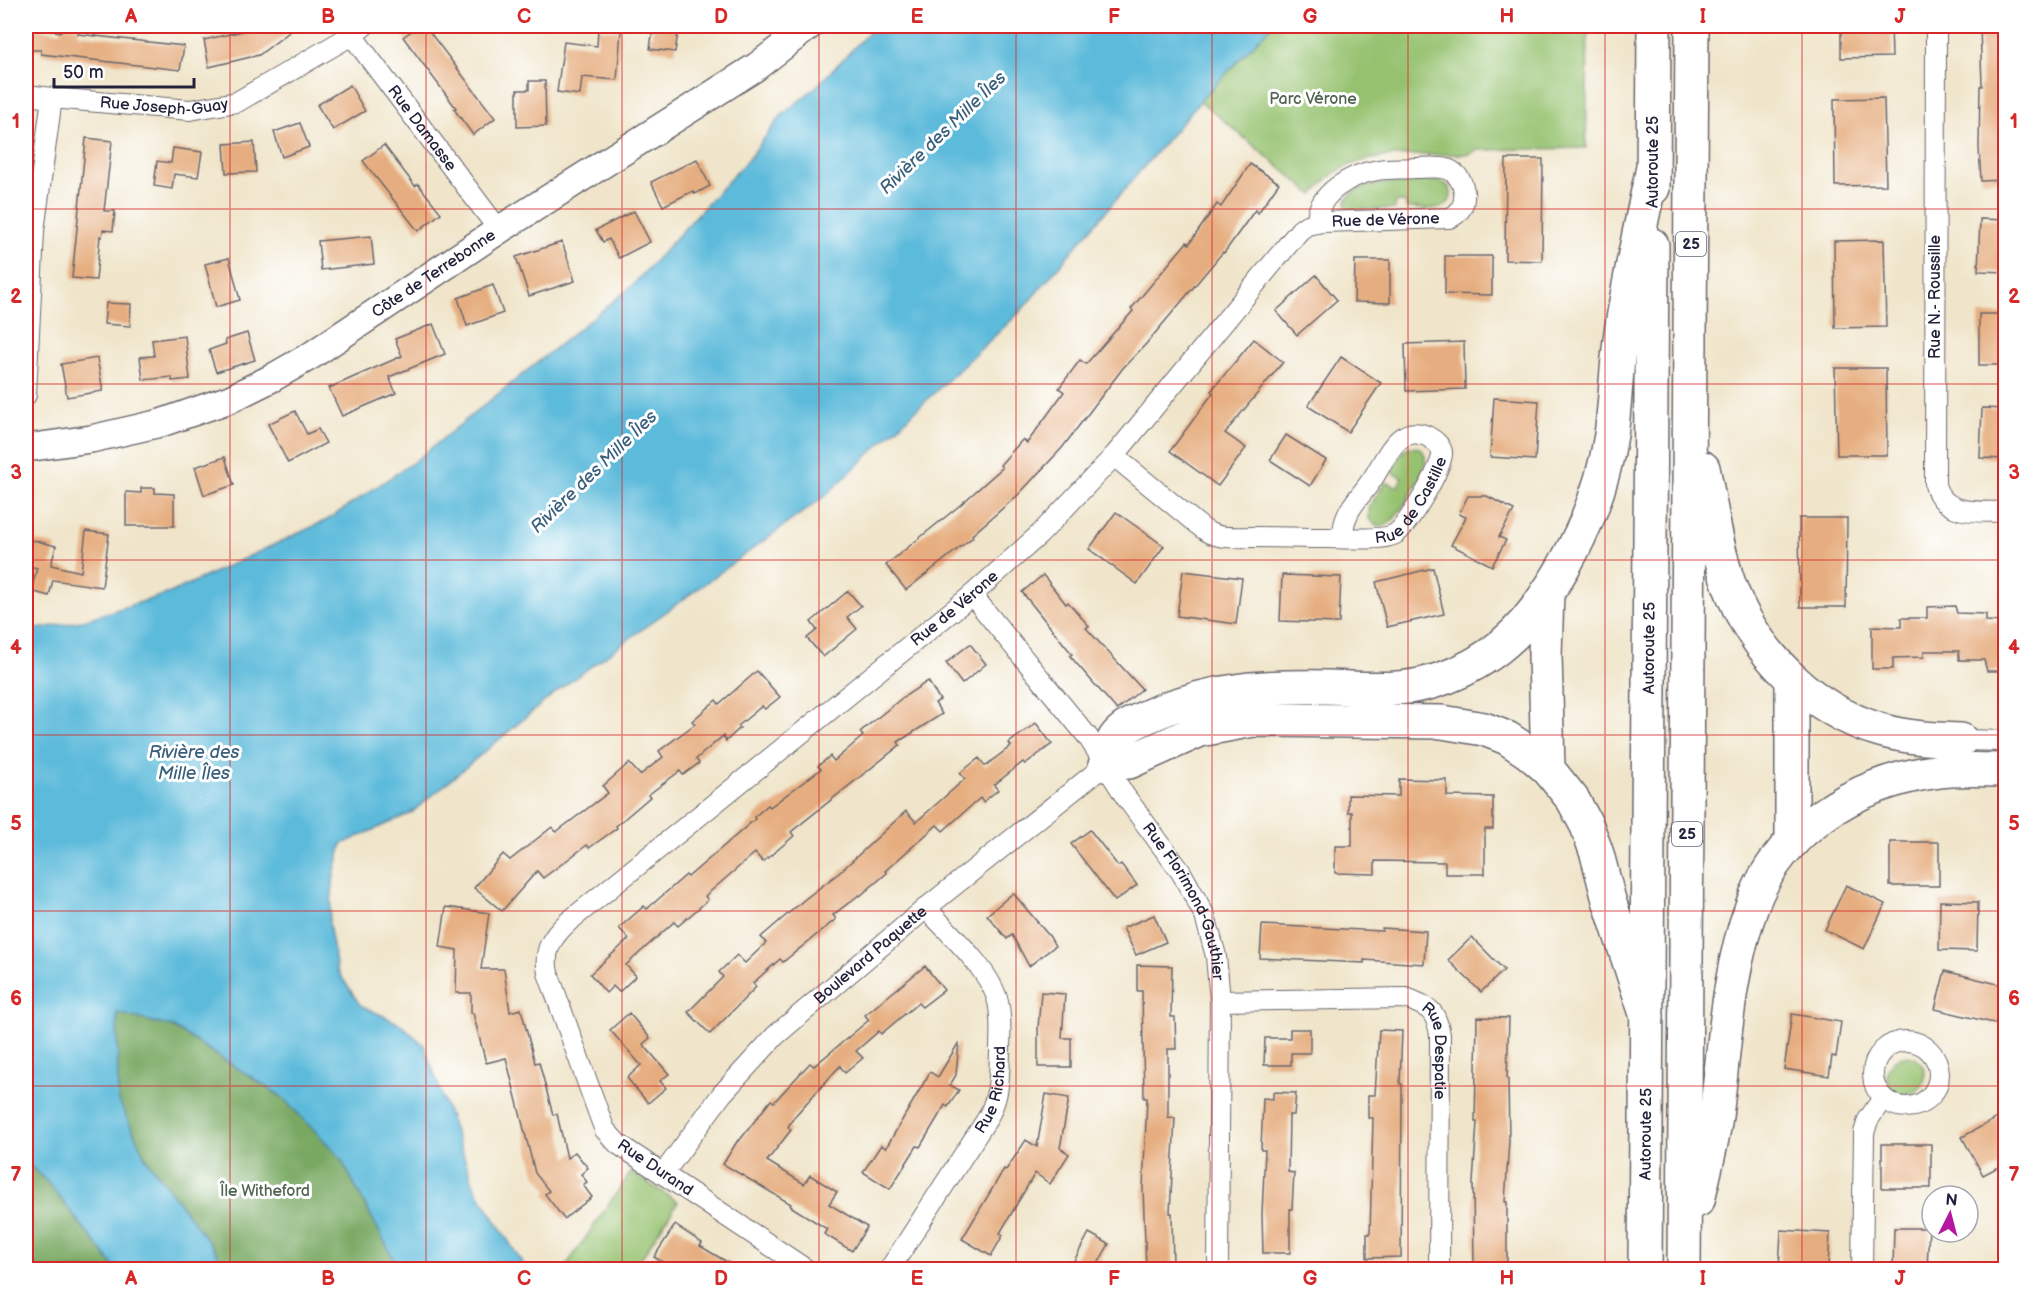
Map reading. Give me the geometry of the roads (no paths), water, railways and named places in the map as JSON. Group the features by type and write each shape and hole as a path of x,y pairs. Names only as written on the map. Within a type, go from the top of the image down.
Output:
{"highway":[{"name":"Autoroute 25","path":"1645,1269 1654,26"},
{"name":"25","path":"1684,1267 1692,26"},
{"path":"1647,1017 1609,900 1592,838 1573,800 1548,770 1528,752 1507,738 1471,726 1442,722 1253,720 1213,726 1184,736 1129,762 1105,765 1118,734 1149,715 1202,696 1264,687 1393,688 1416,685 1444,678 1470,667 1502,646 1521,627 1566,563 1598,490 1614,412 1621,328 1653,167"},
{"path":"1690,405 1729,584 1741,613 1770,656 1792,680 1820,700 1868,726 1904,736 1962,740"},
{"path":"1547,592 1545,655 1548,770"},
{"path":"1792,680 1792,842"},
{"path":"1684,1267 1716,1118 1725,1028 1740,946 1758,889 1775,862 1792,842 1831,809 1886,783 1918,774 1947,770 2006,770"}],"main road":[{"name":"Côte de Terrebonne","path":"26,448 91,440 143,428 193,413 244,393 312,355 499,230 747,73 809,26"}],"street":[{"name":"Rue N.- Roussille","path":"1936,26 1935,485 1943,501 1955,508 2006,512"},
{"name":"Rue Damasse","path":"354,29 499,230"},
{"name":"Rue Joseph-Guay","path":"26,95 190,110 237,102 354,29"},
{"path":"26,395 30,230 52,98"},
{"name":"Rue de Vérone","path":"547,949 553,938 568,922 972,595 1040,534 1114,456 1295,236 1307,225 1449,218 1455,216 1462,207 1463,184 1455,173 1441,167 1371,171 1360,174 1332,191 1321,203 1317,223"},
{"name":"Rue de Castille","path":"1114,456 1212,534 1343,538 1389,537 1400,530 1440,465 1442,452 1436,442 1418,433 1399,438 1345,517 1342,526 1343,538"},
{"name":"Rue Florimond-Gauthier","path":"972,595 1088,737 1105,765 1180,870 1206,916 1216,956 1220,1001 1218,1269"},
{"path":"1962,740 2006,741"},
{"name":"Boulevard Paquette","path":"663,1174 705,1114 758,1052 798,1014 1105,765"},
{"name":"Rue Richard","path":"890,1269 987,1119 996,1099 999,1084 1000,1017 995,992 985,974 926,908"},
{"name":"Rue Durand","path":"547,949 548,973 605,1130 618,1144 807,1269"},
{"name":"Rue Despatie","path":"1220,1001 1406,998 1428,1006 1438,1023 1440,1035 1439,1269"},
{"path":"1862,1269 1864,1133 1868,1120 1883,1098"}],"water":[{"name":"Rivière des Mille Îles","path":"875,26 1271,26 1200,101 1019,313 825,496 556,692 411,813 342,844 334,874 329,923 337,970 360,1005 400,1024 424,1045 475,1188 526,1269 399,1269 340,1157 281,1096 173,1027 117,1013 118,1099 145,1157 229,1269 116,1269 50,1185 26,1161 26,631 77,622 170,593 327,520 415,461 632,286 751,156 781,116 817,86"}],"park label":[{"name":"Parc Vérone","path":"1313,99"},
{"name":"Île Witheford","path":"265,1191"}]}
